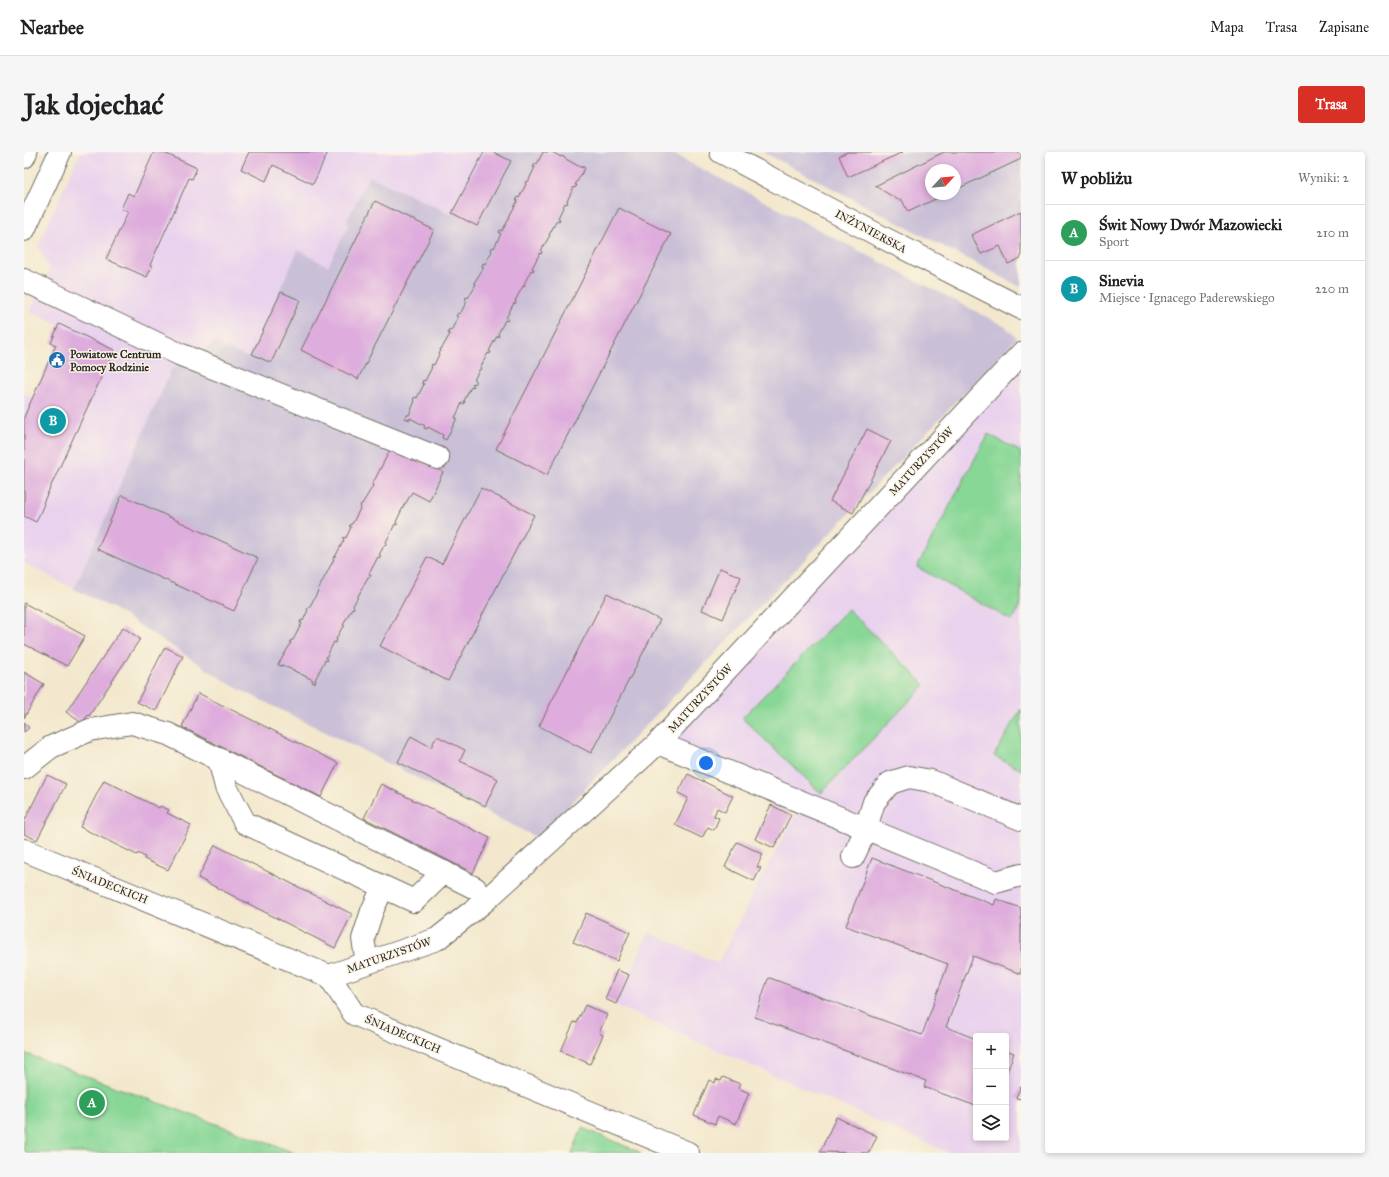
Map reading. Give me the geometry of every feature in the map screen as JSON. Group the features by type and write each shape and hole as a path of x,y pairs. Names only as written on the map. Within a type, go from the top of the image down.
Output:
{"street":[{"path":"24,157 26,152"},
{"path":"24,230 60,152"},
{"name":"INŻYNIERSKA","path":"721,152 878,235 1021,308"},
{"path":"24,280 179,354 438,458"},
{"name":"MATURZYSTÓW","path":"329,976 437,939 485,901 658,743 1021,354"},
{"path":"24,768 52,747 90,730 132,723 168,734 475,888"},
{"path":"658,743 996,882 1021,876"},
{"path":"219,759 226,787 245,823 414,901 444,872"},
{"path":"853,856 874,802 890,783 909,777 931,781 1021,819"},
{"name":"ŚNIADECKICH","path":"24,850 329,976 354,1014 688,1153"},
{"path":"367,963 363,939 372,911 383,887"}],"shaded area":[{"path":"80,152 484,152 452,214 369,177 347,220 348,227 328,266 298,250 249,358 171,370 74,589 24,563 24,393 33,397 56,345 51,343 59,324 30,312 50,269 38,246"},
{"path":"483,152 669,152 1006,327 1017,338 538,838 233,686 114,609 74,589 171,370 215,343 249,358 298,250 328,266 348,227 347,220 369,176 451,214"},
{"path":"763,152 1021,152 1021,287"},
{"path":"1021,363 1021,1153 949,1153 617,1006 616,1004 649,932 718,963 758,884 796,814 657,750"}],"green space":[{"path":"988,434 1021,452 1021,604 1012,621 917,567"},
{"path":"848,609 925,685 821,793 742,718"},
{"path":"1021,709 1021,770 994,756"},
{"path":"24,1053 295,1153 24,1153"},
{"path":"582,1128 642,1153 572,1153"}],"building":[{"path":"154,152 162,152 197,168 192,179 189,178 150,265 152,266 147,277 106,259 128,212 121,209 128,193 134,196"},
{"path":"249,152 328,152 313,184 273,165 266,181 241,169"},
{"path":"484,152 493,152 511,161 477,226 452,213"},
{"path":"543,152 552,152 564,157 582,168 582,166 585,168 567,201 567,204 565,203 558,218 560,219 559,221 557,220 541,251 541,254 540,253 532,268 534,269 533,271 531,270 524,287 523,286 515,301 515,304 514,303 506,318 508,319 507,321 505,320 498,337 497,336 489,351 491,352 490,354 488,353 480,368 474,380 476,382 475,384 472,384 474,386 472,388 471,387 464,404 462,403 455,418 457,418 446,440 442,438 443,435 428,427 427,429 424,428 425,426 410,418 410,420 405,418 409,415 415,401 413,399 415,397 417,398 424,384 422,383 423,380 425,381 432,364 434,365 441,348 450,334 448,333 449,330 451,331 458,317 456,316 458,313 460,314 467,301 465,300 466,297 468,298 476,284 474,283 484,267 482,266 483,263 485,264 492,251 492,247 494,248 501,234 499,233 500,230 502,231 510,217 518,200 516,200 518,197 519,198 526,181 528,182 535,167 533,167 537,164"},
{"path":"847,152 903,152 848,177 839,156"},
{"path":"944,152 1021,152 1021,159 961,187 961,164 925,164 925,200 933,200 908,212 901,198 900,201 875,186"},
{"path":"375,201 434,230 358,379 301,350"},
{"path":"619,208 671,234 547,475 496,449"},
{"path":"1021,211 1021,258 1008,264 1000,246 981,254 971,235"},
{"path":"281,292 300,300 271,363 252,354"},
{"path":"59,324 114,350 43,503 44,504 36,522 24,516 24,417 56,345 51,343"},
{"path":"867,429 891,441 853,513 830,501"},
{"path":"392,446 443,472 429,501 412,492 405,503 396,522 397,525 395,524 386,545 385,544 379,555 381,556 379,558 378,557 369,574 371,575 368,577 353,606 353,609 352,608 343,625 345,626 342,628 336,639 336,643 334,642 326,658 328,659 327,661 325,660 315,683 312,682 313,680 282,665 278,665 302,623 300,623 301,620 303,621 308,610 307,609 318,591 317,590 334,559 334,556 335,557 344,540 344,537 346,538 351,527 349,526 352,524 361,507 361,504 373,486 372,485"},
{"path":"481,488 534,515 448,681 380,646 427,557 442,564"},
{"path":"122,495 258,558 234,611 97,549"},
{"path":"720,568 741,577 723,619 702,610"},
{"path":"607,593 660,620 591,753 539,726"},
{"path":"24,603 85,636 67,666 24,644"},
{"path":"123,627 140,639 89,716 88,715 82,723 66,712"},
{"path":"165,647 183,656 156,711 137,702"},
{"path":"24,672 44,684 24,718"},
{"path":"198,693 338,763 321,797 182,727"},
{"path":"24,722 29,728 24,732"},
{"path":"411,736 431,747 437,736 465,750 460,761 498,779 485,806 398,762"},
{"path":"688,774 733,796 725,812 717,808 714,816 719,818 714,830 708,827 702,838 675,825 688,798 678,793"},
{"path":"47,775 66,784 37,840 24,834 24,822"},
{"path":"104,780 159,808 160,806 169,810 167,813 191,825 168,870 144,859 145,857 138,853 137,855 80,827"},
{"path":"381,784 490,838 473,873 364,818"},
{"path":"771,805 791,815 774,848 755,839"},
{"path":"737,842 763,854 757,867 761,868 754,881 725,867"},
{"path":"215,845 352,914 335,948 198,878"},
{"path":"872,858 994,905 996,899 1021,908 1021,974 973,956 946,1027 973,1038 973,1105 924,1087 926,1081 755,1017 768,979 770,978 922,1035 948,964 846,926"},
{"path":"586,913 630,932 617,961 573,942"},
{"path":"617,970 629,975 616,1004 605,999"},
{"path":"585,1005 607,1015 599,1033 603,1035 590,1064 561,1051 574,1022 577,1023"},
{"path":"1009,1051 1014,1053 1009,1067"},
{"path":"723,1077 740,1084 738,1088 749,1093 736,1124 718,1116 715,1124 694,1115 709,1080 715,1083 716,1079 721,1081"},
{"path":"1021,1086 1021,1099 1016,1098"},
{"path":"836,1117 877,1136 869,1153 820,1152"}],"place":[{"name":"Powiatowe Centrum Pomocy Rodzinie","path":"57,360"},
{"name":"Sinevia","path":"53,421"},
{"name":"Świt Nowy Dwór Mazowiecki","path":"92,1103"}]}
